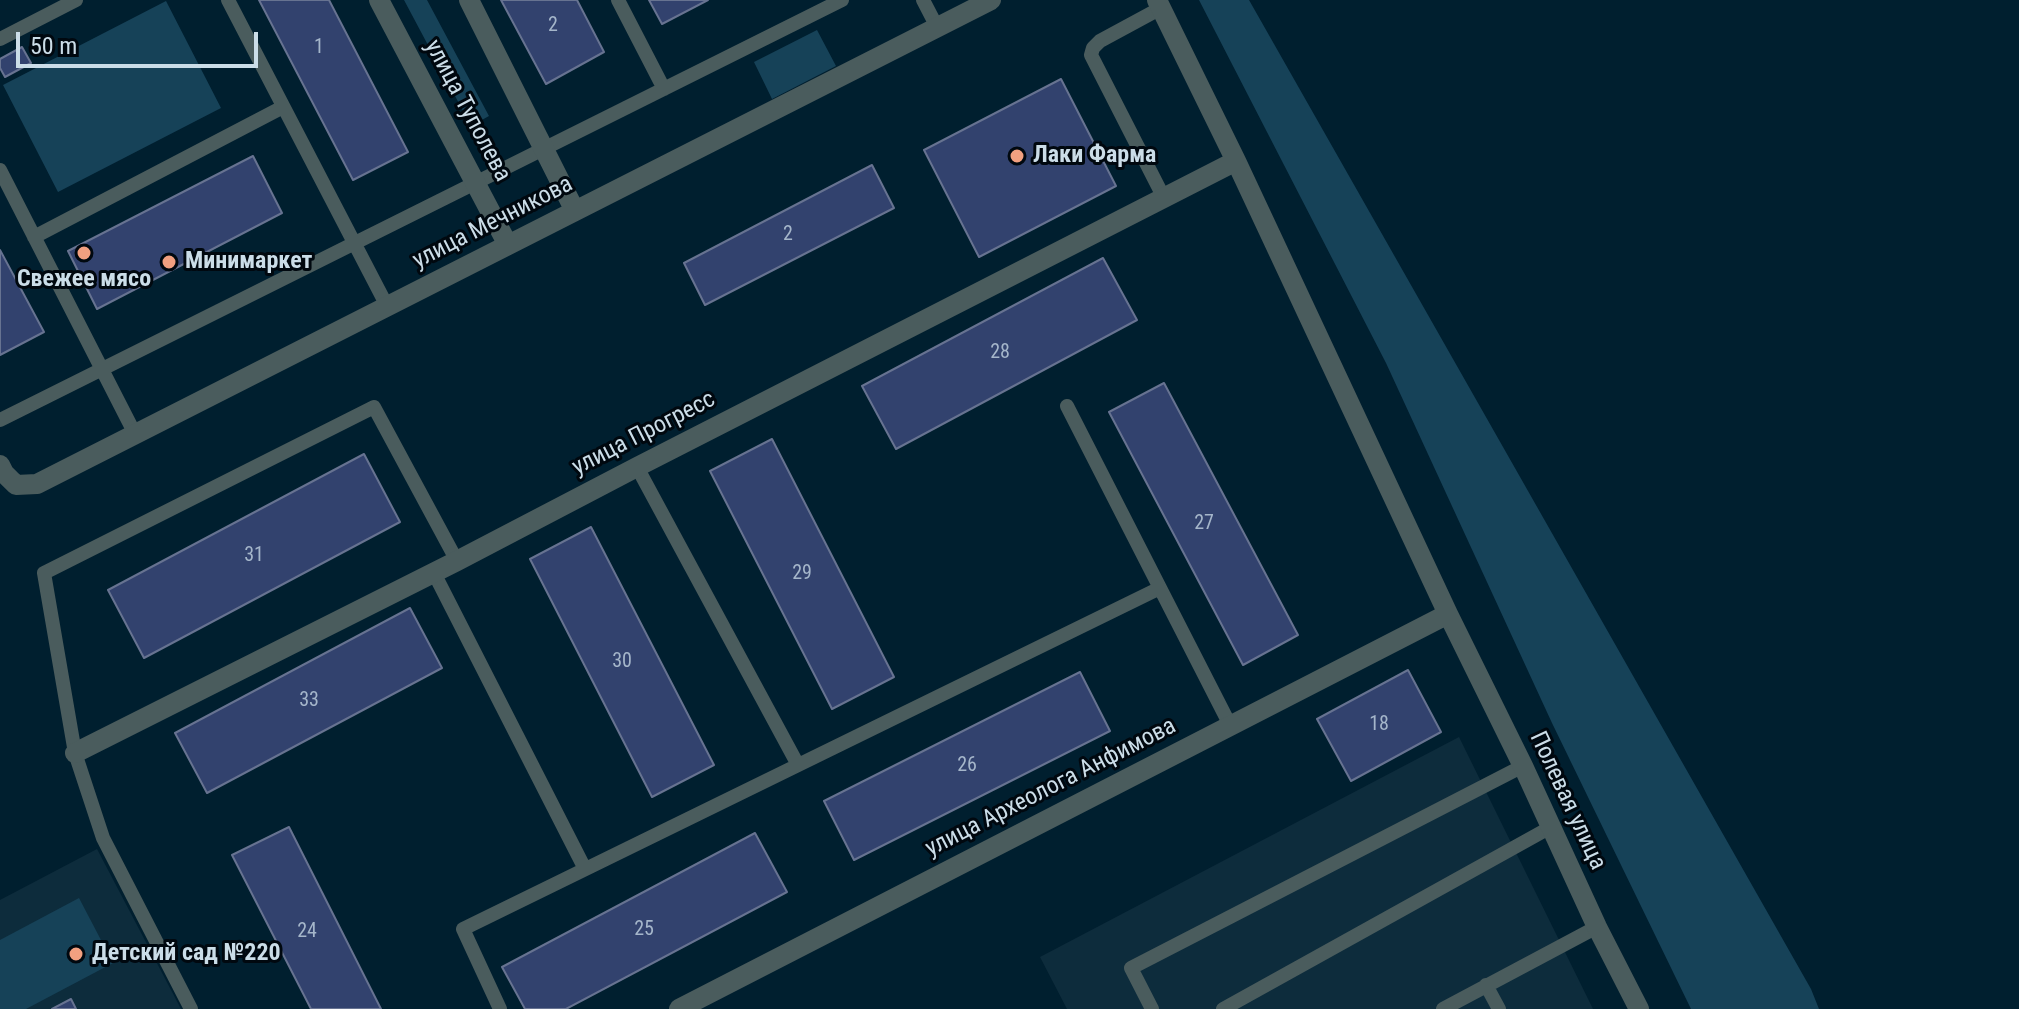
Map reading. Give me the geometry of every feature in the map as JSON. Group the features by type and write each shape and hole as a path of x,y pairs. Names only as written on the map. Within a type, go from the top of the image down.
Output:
{"street":[{"name":"улица Туполева","path":"379,0 508,245"},
{"name":"улица Туполева","path":"469,0 575,211"},
{"name":"улица Мечникова","path":"0,465 16,485 37,484 991,0"},
{"name":"Полевая улица","path":"1159,4 1597,927 1639,1009"},
{"name":"улица Прогресс","path":"75,753 434,573 1236,161"},
{"name":"улица Археолога Анфимова","path":"679,1009 1448,614"}],"lane":[{"path":"0,21 4,37 76,0"},
{"path":"228,0 387,306"},
{"path":"618,0 664,89"},
{"path":"0,420 842,0"},
{"path":"923,0 937,27"},
{"path":"1159,4 1100,41 1091,55 1164,198"},
{"path":"34,237 283,107"},
{"path":"0,170 135,434"},
{"path":"1067,406 1230,725"},
{"path":"191,1009 103,838 75,753 44,573 374,407 457,561"},
{"path":"637,467 798,765"},
{"path":"434,573 585,869"},
{"path":"500,1009 463,929 1160,588"},
{"path":"1152,1009 1131,968 1523,766"},
{"path":"1223,1009 1551,827"},
{"path":"1443,1009 1597,927"},
{"path":"1486,985 1499,1009"}],"shaded area":[{"path":"404,0 427,0 489,116 471,126"},
{"path":"1199,0 1249,0 1811,989 1819,1009 1691,1009 1552,723 1386,363"},
{"path":"166,1 221,108 58,192 3,85"},
{"path":"817,30 836,66 772,99 754,62"},
{"path":"1459,737 1593,1009 1067,1009 1040,957"},
{"name":"Детский сад №220","path":"97,849 181,1009 0,1009 0,900"},
{"path":"79,898 113,963 26,1009 0,1009 0,940"}],"building":[{"path":"259,0 329,0 408,152 353,180"},
{"path":"501,0 577,0 604,52 546,84"},
{"path":"649,0 708,0 662,24"},
{"path":"22,47 31,63 5,77 0,68 0,59"},
{"path":"1061,79 1116,186 979,257 924,150"},
{"path":"253,156 282,213 97,309 68,251"},
{"path":"872,165 894,208 705,305 684,263"},
{"path":"0,250 44,332 0,355"},
{"path":"1103,258 1137,320 896,449 862,386"},
{"path":"1164,383 1298,635 1243,665 1109,412"},
{"path":"772,439 894,677 832,709 710,471"},
{"path":"364,454 400,522 144,658 108,590"},
{"path":"591,527 714,765 652,797 530,559"},
{"path":"410,608 442,668 207,793 175,733"},
{"path":"1408,670 1441,732 1351,781 1317,719"},
{"path":"1080,672 1110,731 854,860 824,801"},
{"path":"289,827 381,1009 311,1009 232,855"},
{"path":"755,833 787,892 566,1009 525,1009 502,967"},
{"path":"71,999 76,1009 52,1009"}],"place":[{"name":"Лаки Фарма","path":"1017,156"},
{"name":"Свежее мясо","path":"84,253"},
{"name":"Минимаркет","path":"169,262"},
{"name":"Детский сад №220","path":"76,954"}]}
